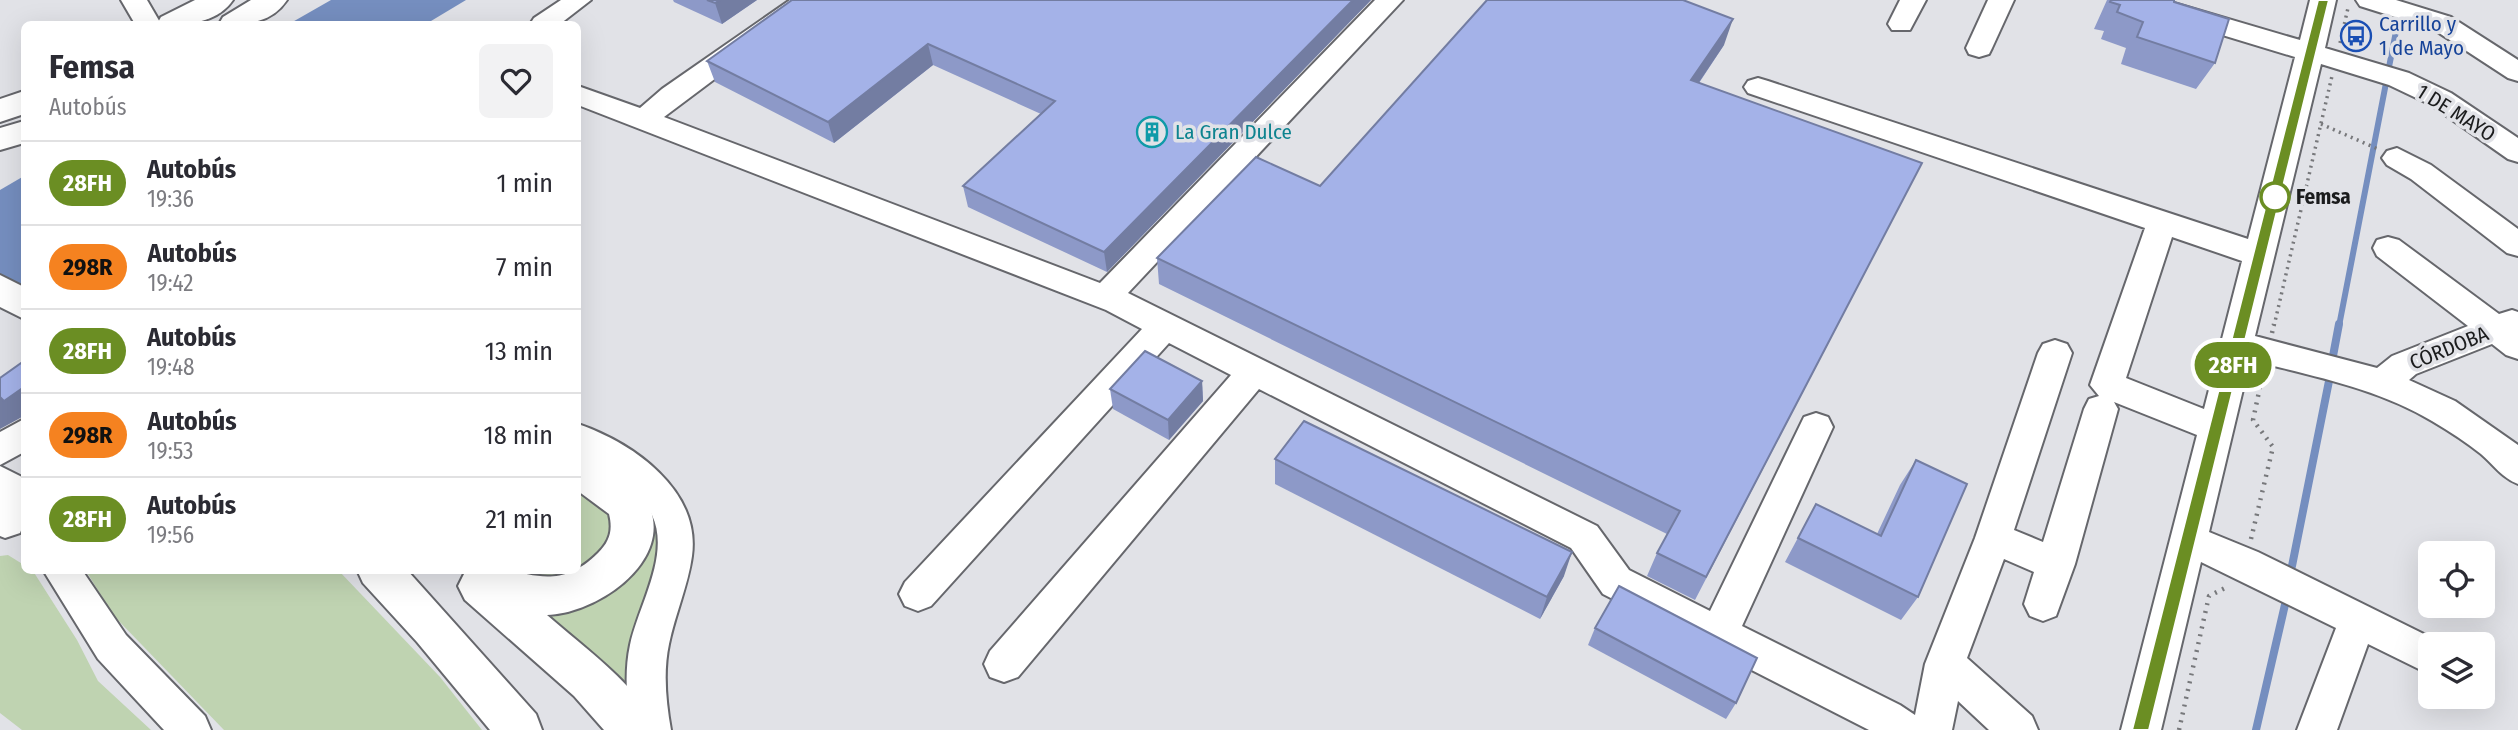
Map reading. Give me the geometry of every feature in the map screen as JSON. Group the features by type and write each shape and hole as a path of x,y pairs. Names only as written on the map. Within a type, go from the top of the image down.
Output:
{"main road":[{"path":"178,21 218,0"},
{"path":"204,21 243,0"},
{"path":"239,21 272,0"},
{"path":"0,96 21,88"},
{"path":"0,111 21,104"},
{"path":"0,139 21,133"},
{"path":"0,289 21,303"},
{"path":"470,578 546,596 589,587 607,573 629,541 633,523 629,507 618,495 581,473"},
{"path":"382,574 433,628 519,730"},
{"path":"470,578 590,681 635,730"}],"street":[{"path":"134,0 146,21"},
{"path":"546,21 578,0"},
{"path":"644,120 672,95 807,0"},
{"path":"1105,297 1390,0"},
{"path":"1900,24 1913,0"},
{"path":"1979,48 2001,0"},
{"name":"1 DE MAYO","path":"2136,0 2399,79 2428,92 2518,152"},
{"path":"2226,26 2234,0"},
{"path":"2141,730 2323,0"},
{"path":"2369,0 2442,23 2518,72"},
{"path":"1758,87 2260,255"},
{"path":"581,96 1105,297 1166,326 1584,537 1616,582 1886,718 1902,730"},
{"path":"2397,158 2421,172 2518,245"},
{"path":"2161,224 2107,385 2216,428"},
{"path":"2388,248 2513,336"},
{"path":"918,594 1166,326"},
{"name":"CÓRDOBA","path":"2385,382 2404,365 2513,336"},
{"path":"2238,345 2385,382 2426,398 2492,442 2518,469"},
{"path":"1933,730 1945,664 1993,538 2055,353"},
{"path":"1004,664 1254,371"},
{"path":"2043,604 2101,409"},
{"path":"1719,634 1816,427"},
{"path":"581,440 642,478 663,501 674,527 673,560 649,645 646,671 651,730"},
{"path":"10,497 21,447"},
{"path":"1993,538 2056,564"},
{"path":"2188,540 2245,563 2418,649"},
{"path":"64,574 112,647 191,730"},
{"path":"2317,730 2358,619"},
{"path":"1945,664 2018,730"}],"path":[{"path":"2321,124 2360,140"}],"green space":[{"path":"581,454 625,481 648,501 663,548 628,653 625,681 542,614 594,603 615,590 634,569 622,482 581,459"},
{"path":"581,488 610,513 615,522 603,561 581,570"},
{"path":"8,555 21,563 21,574 35,574 77,640 98,681 151,730 22,730 0,713 0,556"},
{"path":"88,574 342,574 440,677 482,730 224,730 114,616"},
{"path":"520,574 572,574 553,582"}],"water":[{"path":"331,0 466,0 431,21 294,21"},
{"path":"21,178 21,289 0,304 0,190"}],"building":[{"name":"La Gran Dulce","path":"792,0 1353,0 1104,252 963,186 1055,101 928,44 828,122 707,61"},
{"path":"1487,0 1683,0 1733,19 1691,80 1922,163 1706,577 1657,553 1680,511 1157,258 1256,157 1320,186"},
{"path":"2174,0 2229,19 2215,63 2137,37 2143,22 2117,12 2120,5 2110,2"},
{"path":"1145,351 1202,381 1168,420 1110,389"},
{"path":"21,363 21,389 4,401 0,397 0,378"},
{"path":"1304,421 1572,552 1547,597 1275,459"},
{"path":"1916,460 1967,484 1918,597 1798,538 1816,504 1881,536"},
{"path":"1619,586 1757,658 1736,703 1595,628"}],"waterway":[{"path":"2389,67 2399,16"},
{"path":"2339,326 2386,83"},
{"path":"2333,356 2339,324"},
{"path":"2292,566 2329,381"},
{"path":"2256,730 2287,596"}],"bus line":[{"name":"28FH","path":"2141,730 2323,0"}],"place":[{"name":"Carrillo y 1 de Mayo","path":"2356,36"},
{"name":"La Gran Dulce","path":"1152,132"},
{"name":"Femsa","path":"2275,197"}]}
